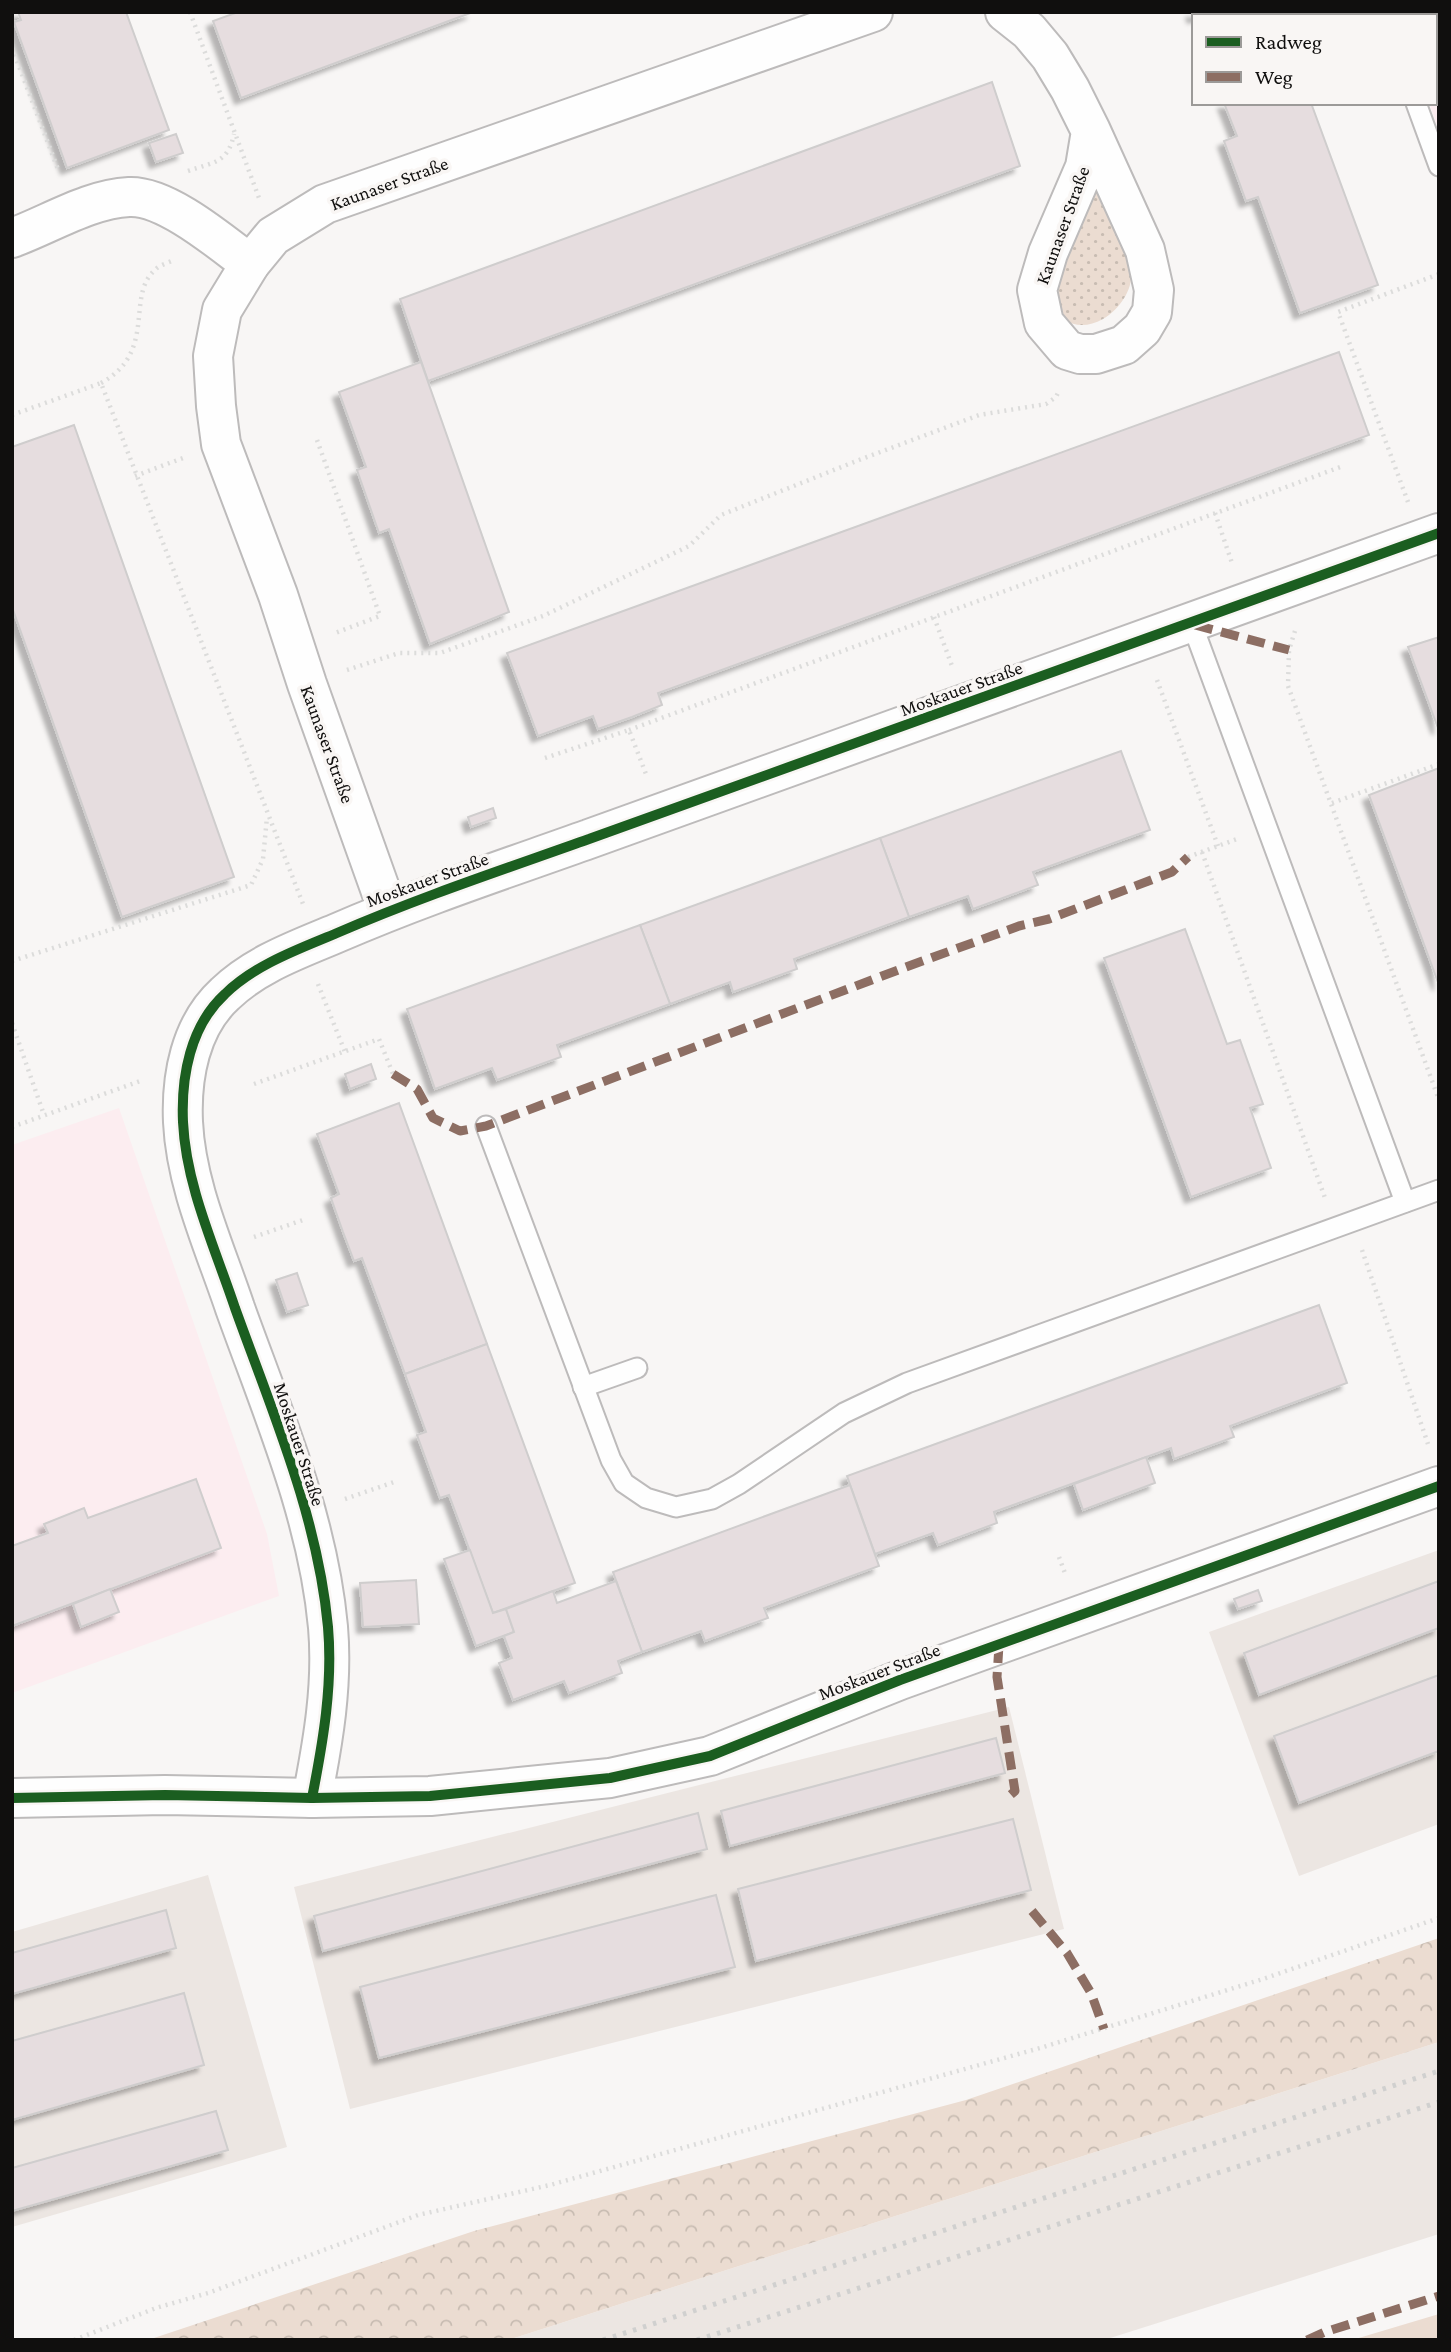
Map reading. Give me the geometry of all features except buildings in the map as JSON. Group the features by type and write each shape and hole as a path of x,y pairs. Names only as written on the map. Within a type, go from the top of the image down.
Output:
{"street":[{"name":"Kaunaser Straße","path":"388,911 278,595 221,444 212,356 222,310 250,264 273,236 326,204 873,12"},
{"name":"Kaunaser Straße","path":"1005,12 1029,31 1050,56 1091,131 1145,250 1154,290 1152,312 1142,329 1124,345 1096,354 1080,354 1067,351 1044,323 1037,290 1048,253 1085,167 1091,131"},
{"path":"12,238 74,212 131,196 151,201 192,221 250,264"},
{"name":"Moskauer Straße","path":"312,1798 323,1739 329,1685 328,1639 317,1562 298,1487 191,1180 183,1125 184,1074 198,1031 222,996 260,967 388,911 1308,581 1426,523"},
{"name":"Moskauer Straße","path":"12,1798 165,1795 312,1798 430,1796 610,1778 710,1756 900,1680 1439,1486"}],"lane":[{"path":"1417,105 1439,166"},
{"path":"1192,624 1405,1202"},
{"path":"486,1126 611,1460 624,1483 646,1498 676,1507 712,1499 844,1413 907,1383 1439,1190"},
{"path":"583,1387 637,1368"}],"path":[{"path":"190,12 250,175"},
{"path":"12,48 74,212"},
{"path":"151,201 175,176 222,159 231,150 234,133"},
{"path":"12,415 116,375 135,344 142,297 146,282 154,270 212,235"},
{"path":"1426,523 1338,312 1439,274"},
{"path":"101,383 267,815 345,1052"},
{"path":"307,684 399,653 440,653 543,616 689,546 721,515 979,415 1046,404 1056,397 1061,386"},
{"path":"295,648 380,616 317,440"},
{"path":"135,476 185,457"},
{"path":"545,758 629,730 1343,466"},
{"path":"1215,513 1246,604"},
{"path":"1308,581 1289,650 1288,686 1439,1100"},
{"path":"934,617 966,705"},
{"path":"1143,642 1218,846 1188,857"},
{"path":"629,730 647,774"},
{"path":"1332,803 1439,764"},
{"path":"12,961 251,885 264,859 267,815"},
{"path":"1202,852 1430,1449"},
{"path":"12,1023 44,1115"},
{"path":"254,1084 379,1039 393,1074"},
{"path":"12,1126 152,1077 184,1074"},
{"path":"215,1251 303,1220"},
{"path":"305,1514 397,1481"},
{"path":"74,2340 418,2215 550,2185 1040,2048 1263,1979 1439,1918"}],"shaded area":[{"path":"1439,12 1439,131 1430,105 1437,105 1437,14 1398,14"},
{"path":"119,1108 267,1534 279,1596 12,1693 12,1145"},
{"path":"1439,1550 1439,1824 1299,1876 1209,1632"},
{"path":"1009,1707 1064,1929 350,2109 294,1887"},
{"path":"208,1875 287,2147 12,2227 12,1932"},
{"path":"1439,2042 1439,2234 1104,2340 508,2340"}],"green space":[{"path":"1097,189 1130,267 1131,281 1123,300 1108,316 1092,323 1077,325 1062,319 1055,289 1062,266"},
{"path":"1439,1938 1439,2042 508,2340 148,2340 474,2231 966,2100"},
{"path":"1439,2314 1439,2340 1352,2340"}],"railway":[{"path":"603,2340 1439,2071"},
{"path":"697,2340 1439,2102"}],"marked path":[{"path":"1195,625 1289,650"},
{"path":"393,1074 417,1089 433,1118 460,1131 486,1126 906,967 1019,926 1049,919 1172,872 1188,857"},
{"path":"999,1645 997,1677 1015,1791 1007,1798"},
{"path":"1032,1911 1067,1953 1091,1993 1104,2029"},
{"path":"1307,2340 1439,2296"}],"cycle path":[{"path":"312,1798 328,1692 328,1627 323,1586 292,1465 195,1193 185,1146 183,1105 186,1070 196,1037 213,1007 237,983 264,966 293,951 400,907 1439,533"},
{"path":"12,1798 165,1795 312,1798 430,1796 610,1778 710,1756 900,1680 1439,1486"}]}
